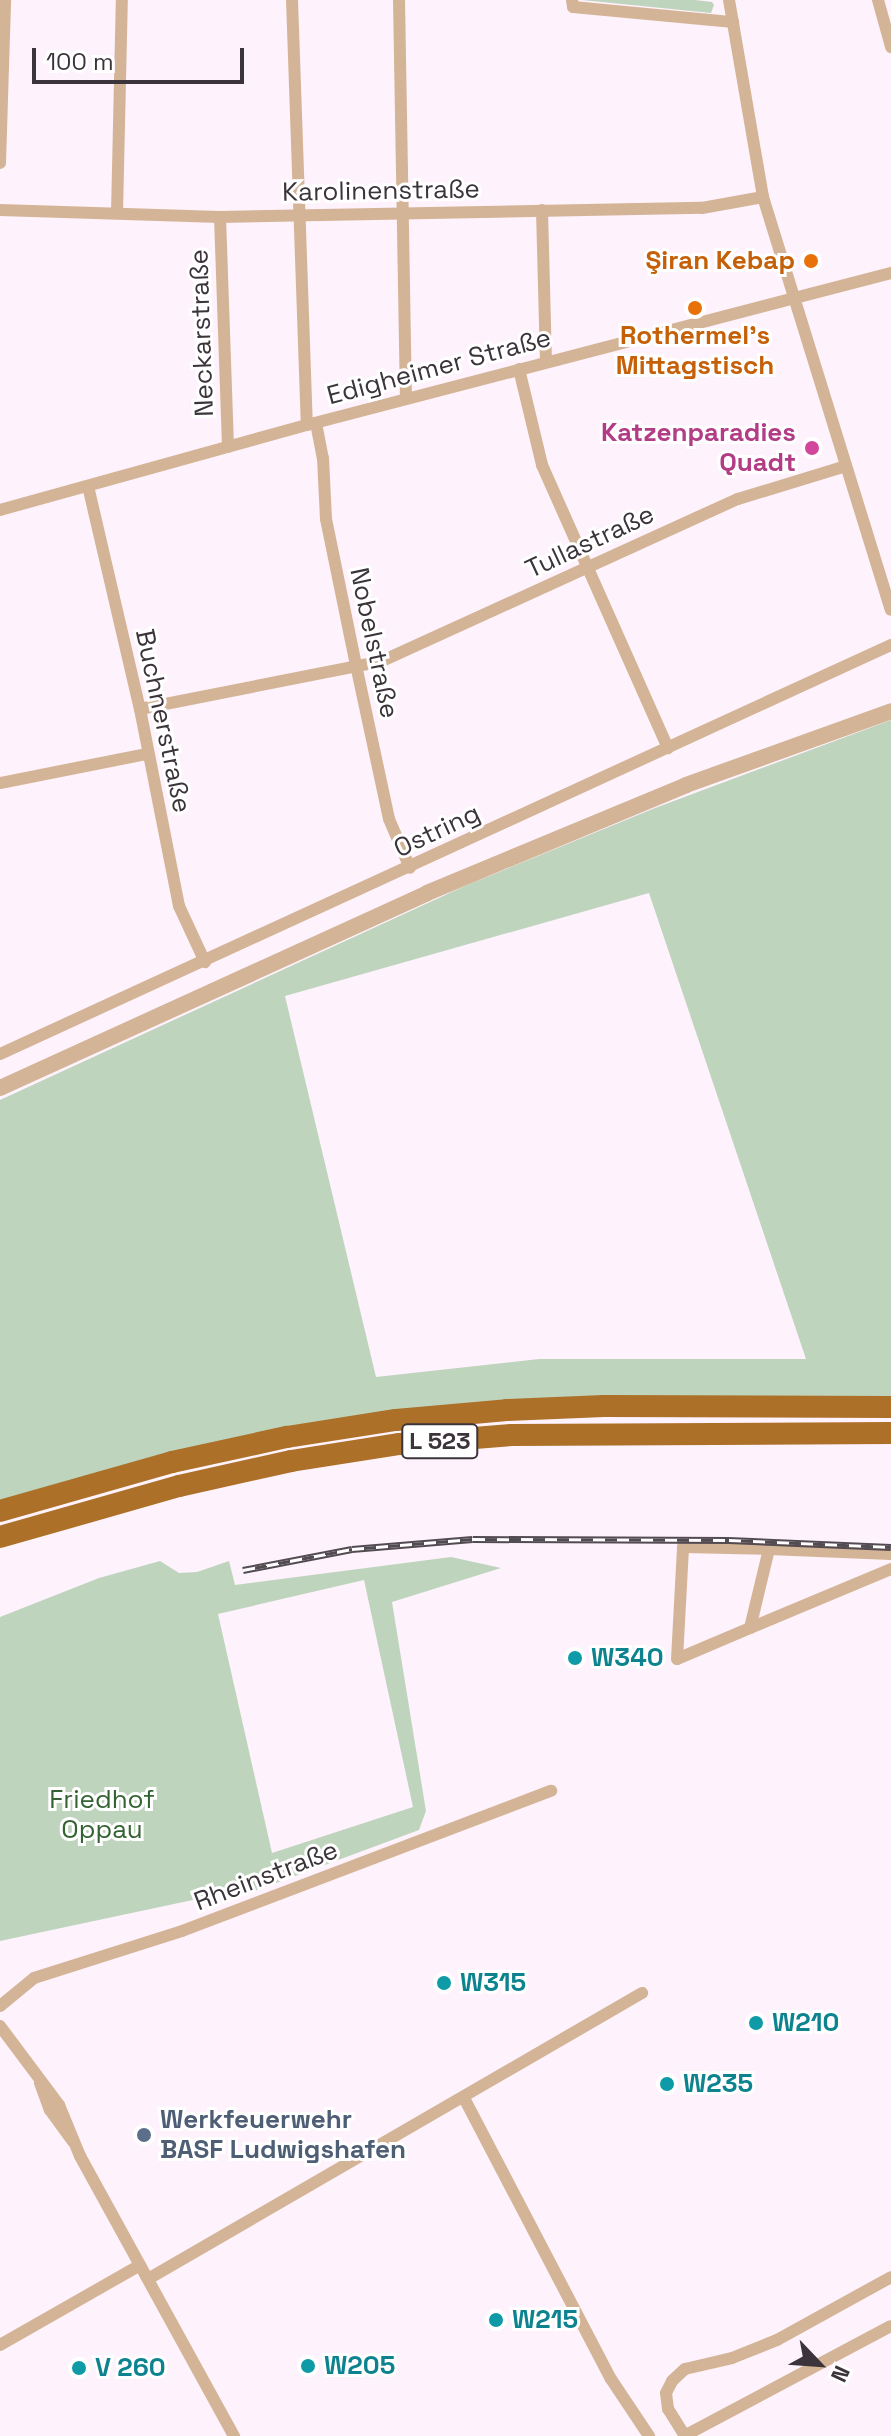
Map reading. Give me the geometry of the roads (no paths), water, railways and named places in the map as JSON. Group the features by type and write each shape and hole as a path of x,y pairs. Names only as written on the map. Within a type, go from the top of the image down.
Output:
{"highway":[{"name":"L 523","path":"0,1511 172,1462 287,1437 396,1420 507,1410 604,1406 891,1407"},
{"name":"L 523","path":"0,1537 179,1486 291,1461 400,1444 528,1435 891,1433"}],"street":[{"path":"0,163 5,0"},
{"path":"117,213 122,0"},
{"name":"Nobelstraße","path":"292,0 312,424 323,458 326,519 389,819 410,868"},
{"path":"399,0 400,212 406,399"},
{"path":"572,0 573,7 733,22"},
{"path":"729,0 763,197 891,610"},
{"path":"878,0 891,47"},
{"name":"Karolinenstraße","path":"0,210 220,217 702,208 763,197"},
{"path":"542,210 546,362"},
{"name":"Neckarstraße","path":"220,217 228,447"},
{"name":"Edigheimer Straße","path":"0,510 312,424 891,273"},
{"path":"519,369 534,445 585,569 668,748"},
{"name":"Tullastraße","path":"140,709 356,665 403,652 738,499 846,466"},
{"name":"Buchnerstraße","path":"88,486 140,709 179,906 205,962"},
{"name":"Ostring","path":"0,1054 891,645"},
{"path":"0,1088 427,893 686,785 891,711"},
{"path":"0,783 147,754"},
{"path":"891,1554 683,1547 677,1659 891,1569"},
{"path":"750,1628 769,1549"},
{"name":"Rheinstraße","path":"0,2006 34,1978 182,1931 551,1791"},
{"path":"148,2279 642,1993"},
{"path":"0,2026 40,2083 234,2436"},
{"path":"464,2098 611,2379 649,2436"},
{"path":"0,2345 140,2265"},
{"path":"891,2277 777,2340 732,2358 685,2369 672,2381 666,2393 668,2409 685,2436 891,2326"}],"railway":[{"path":"243,1570 352,1549 473,1539 729,1540 891,1547"}],"place":[{"name":"Şiran Kebap","path":"811,261"},
{"name":"Rothermel's Mittagstisch","path":"695,308"},
{"name":"Katzenparadies Quadt","path":"812,448"},
{"name":"W340","path":"575,1658"},
{"name":"W315","path":"444,1983"},
{"name":"W210","path":"756,2023"},
{"name":"W235","path":"667,2084"},
{"name":"Werkfeuerwehr BASF Ludwigshafen","path":"144,2135"},
{"name":"W215","path":"496,2320"},
{"name":"W205","path":"308,2366"},
{"name":"V 260","path":"79,2368"}],"park label":[{"name":"Friedhof Oppau","path":"102,1815"}]}
